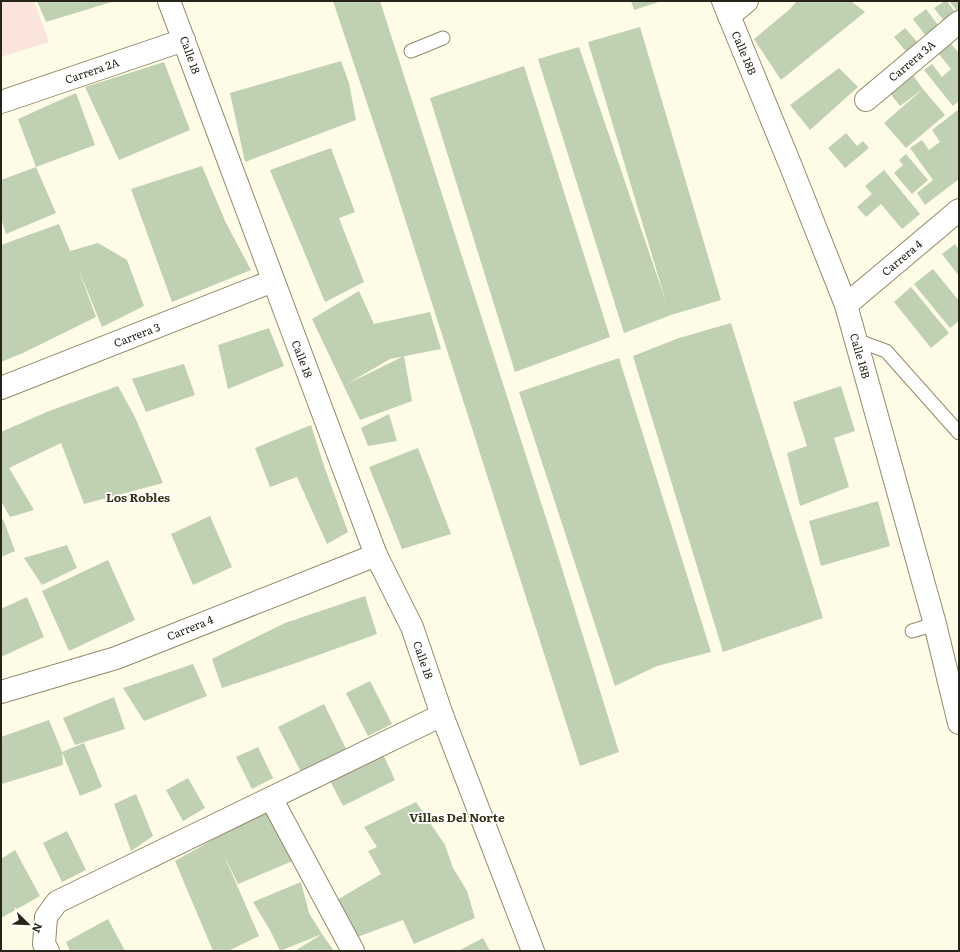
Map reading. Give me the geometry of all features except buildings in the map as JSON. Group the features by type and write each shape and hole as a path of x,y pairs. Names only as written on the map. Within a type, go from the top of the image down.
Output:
{"street":[{"name":"Calle 18","path":"169,1 376,555 412,627 442,715 533,951"},
{"path":"726,8 747,1"},
{"name":"Calle 18B","path":"726,8 846,305 935,624 959,723"},
{"name":"Carrera 3A","path":"866,100 959,22"},
{"name":"Carrera 2A","path":"1,102 184,40"},
{"name":"Carrera 4","path":"846,305 959,210"},
{"name":"Carrera 3","path":"1,388 273,282"},
{"name":"Carrera 4","path":"1,692 116,658 376,555"},
{"path":"48,951 44,944 46,917 56,902 442,715"},
{"path":"271,798 353,951"}],"lane":[{"path":"411,51 443,38"},
{"path":"856,340 886,351 959,433"},
{"path":"912,631 935,624"}],"shaded area":[{"path":"1,1 34,1 49,42 1,57"}],"district":[{"name":"Los Robles","path":"138,498"},
{"name":"Villas Del Norte","path":"457,818"}]}
